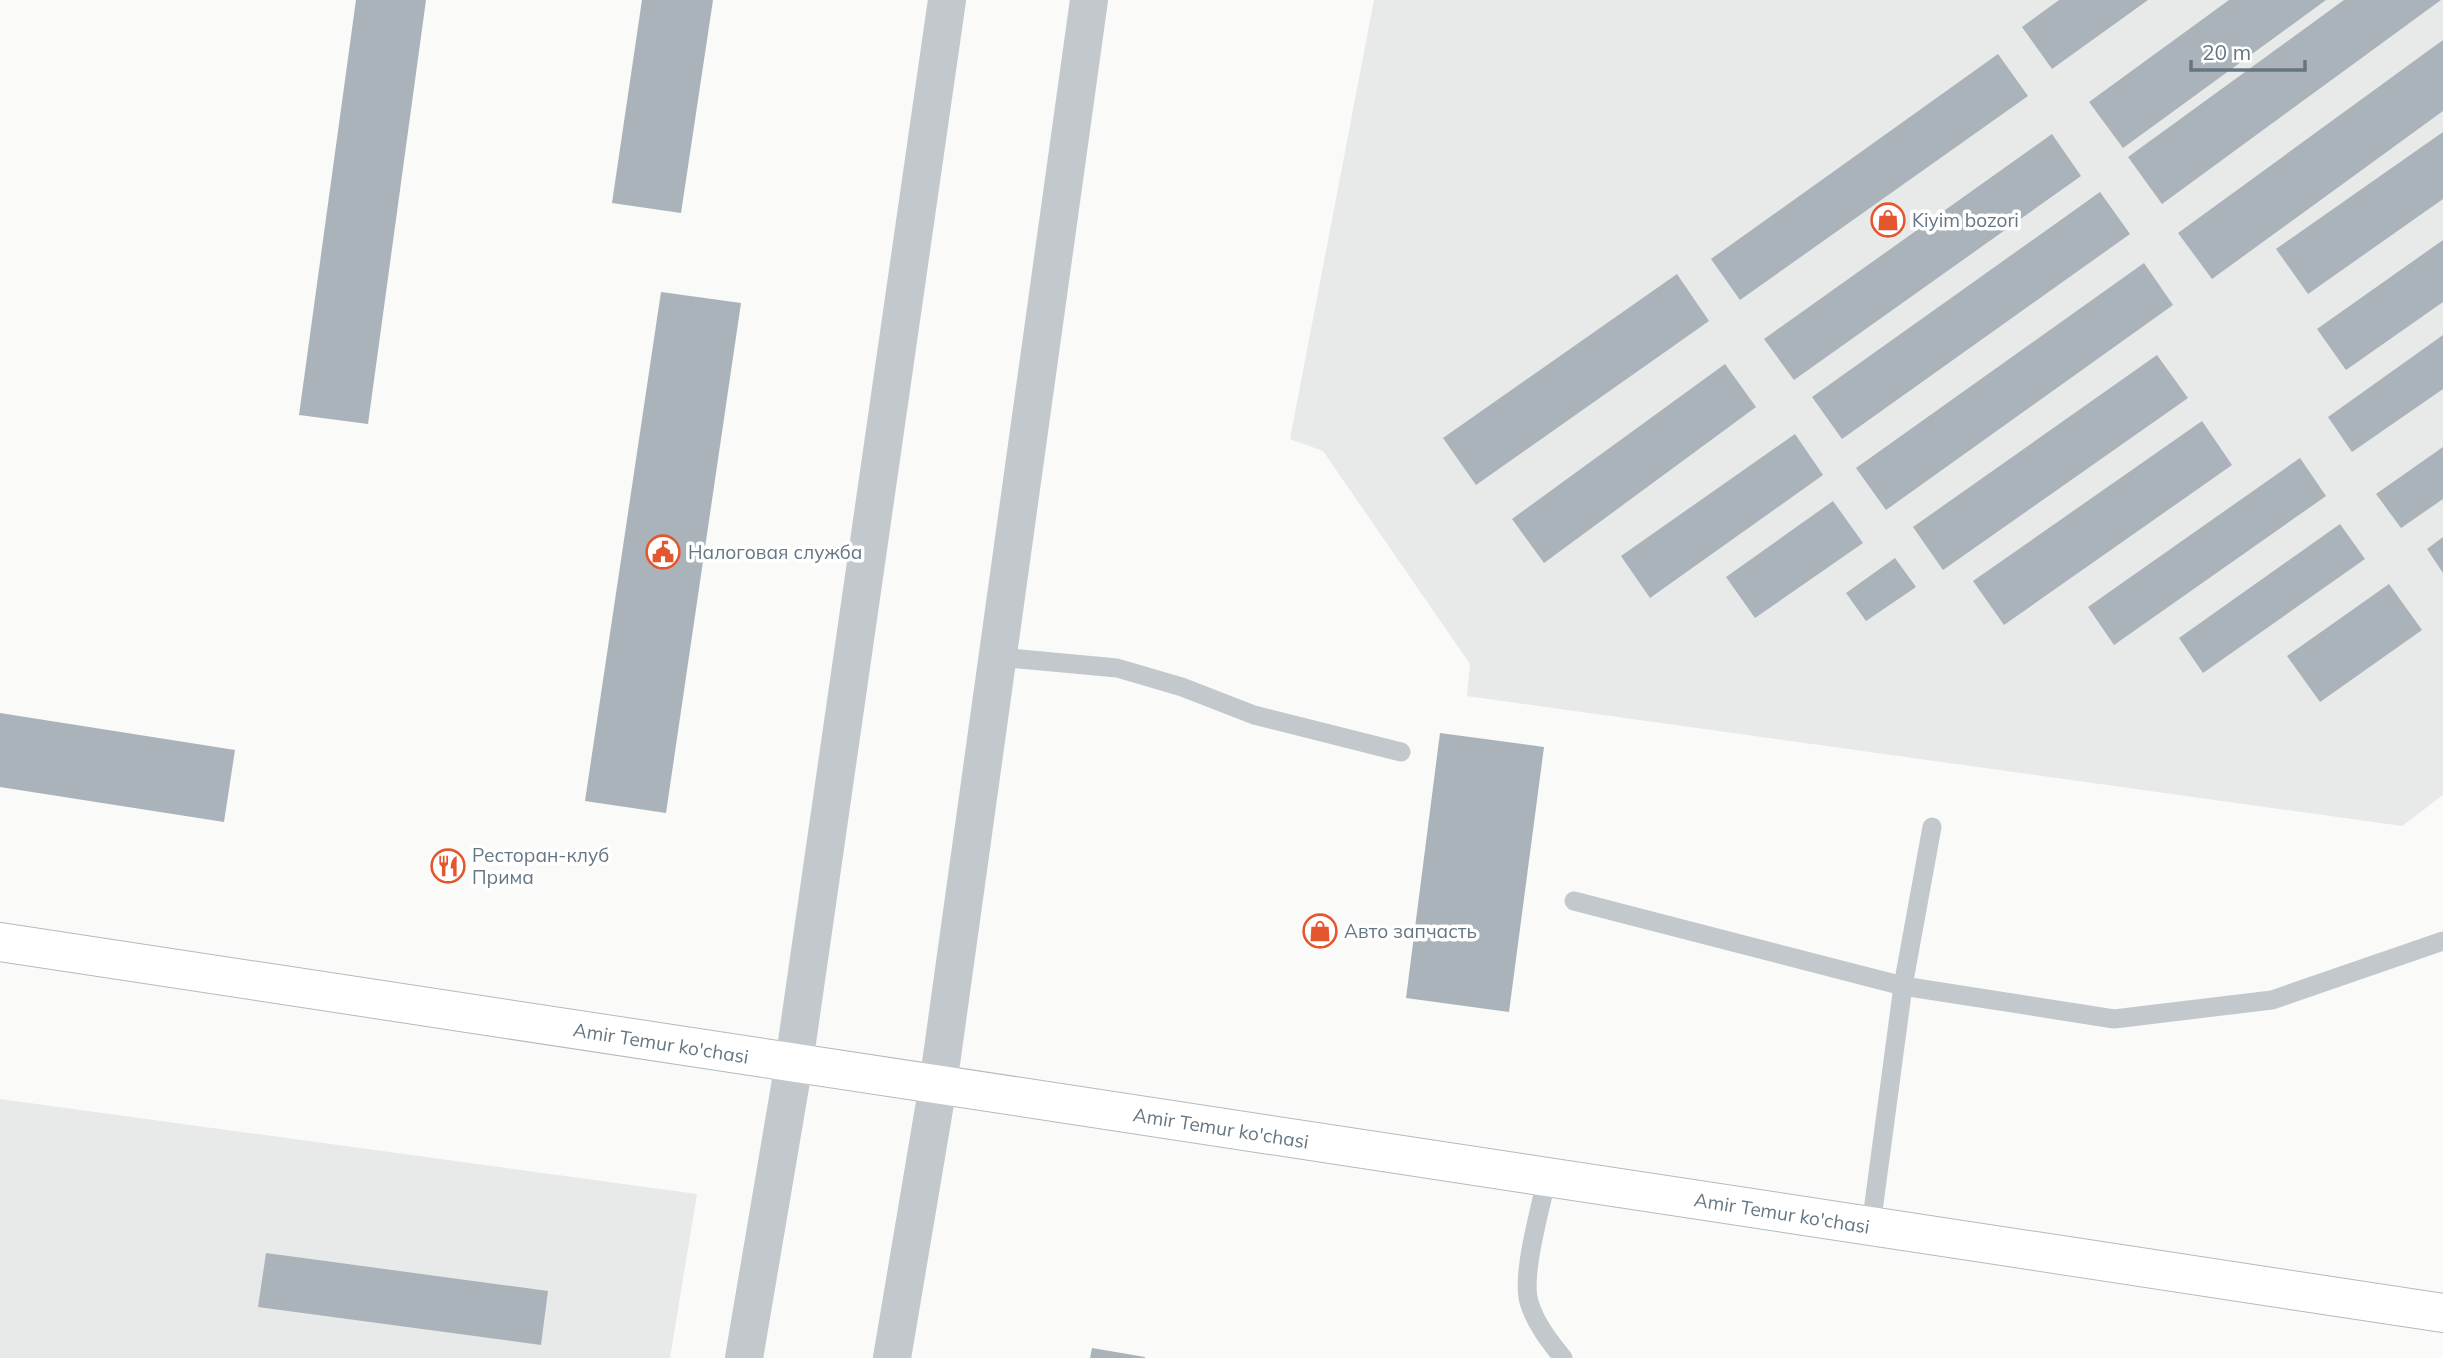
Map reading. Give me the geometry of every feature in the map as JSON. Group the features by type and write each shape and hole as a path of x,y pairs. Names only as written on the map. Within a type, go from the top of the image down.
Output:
{"main road":[{"name":"Amir Temur ko'chasi","path":"0,942 2443,1313"}],"street":[{"path":"744,1358 794,1063 947,0"},
{"path":"892,1358 938,1085 1090,0"}],"lane":[{"path":"998,657 1117,668 1182,687 1254,715 1401,752"},
{"path":"1871,1226 1903,986 1932,827"},
{"path":"1574,901 1903,986 2114,1019 2272,1000 2443,942"},
{"path":"1547,1177 1529,1261 1529,1301 1548,1340 1563,1358"}],"shaded area":[{"name":"Kiyim bozori","path":"1374,0 2443,0 2443,795 2402,826 1467,696 1470,664 1323,451 1290,439"},
{"path":"0,1099 697,1194 670,1358 0,1358"}],"building":[{"path":"356,0 426,0 368,424 299,415"},
{"path":"642,0 713,0 681,213 612,203"},
{"path":"2059,0 2148,0 2052,69 2022,27"},
{"path":"2229,0 2326,0 2123,148 2089,102"},
{"path":"2344,0 2441,0 2162,204 2128,157"},
{"path":"2443,40 2443,111 2212,279 2178,233"},
{"path":"1998,54 2028,96 1740,300 1711,259"},
{"path":"2443,132 2443,199 2308,294 2276,249"},
{"path":"2052,134 2081,176 1794,380 1764,339"},
{"path":"2100,192 2130,234 1842,439 1812,397"},
{"path":"2443,240 2443,302 2346,370 2317,329"},
{"path":"2144,263 2173,305 1886,510 1856,468"},
{"path":"1677,274 1709,321 1476,485 1443,438"},
{"path":"661,292 741,303 666,813 585,801"},
{"path":"2443,335 2443,389 2352,452 2328,417"},
{"path":"2157,355 2188,398 1943,570 1913,527"},
{"path":"1725,364 1756,407 1544,563 1512,519"},
{"path":"2202,421 2232,465 2004,625 1973,581"},
{"path":"1795,434 1823,475 1650,598 1621,556"},
{"path":"2443,447 2443,499 2401,528 2376,494"},
{"path":"2300,458 2326,496 2114,645 2088,607"},
{"path":"1833,501 1863,543 1755,618 1726,577"},
{"path":"2340,524 2365,559 2203,673 2179,638"},
{"path":"2443,537 2443,573 2427,549"},
{"path":"1895,558 1916,587 1866,621 1846,593"},
{"path":"2389,584 2422,630 2320,702 2287,656"},
{"path":"0,713 235,750 224,822 0,787"},
{"path":"1440,733 1544,747 1509,1012 1406,998"},
{"path":"266,1253 548,1291 541,1345 258,1307"},
{"path":"1092,1348 1145,1357 1145,1358 1090,1358"}],"place":[{"name":"Kiyim bozori","path":"1888,220"},
{"name":"Налоговая служба","path":"663,552"},
{"name":"Ресторан-клуб Прима","path":"448,866"},
{"name":"Авто запчасть","path":"1320,931"}]}
